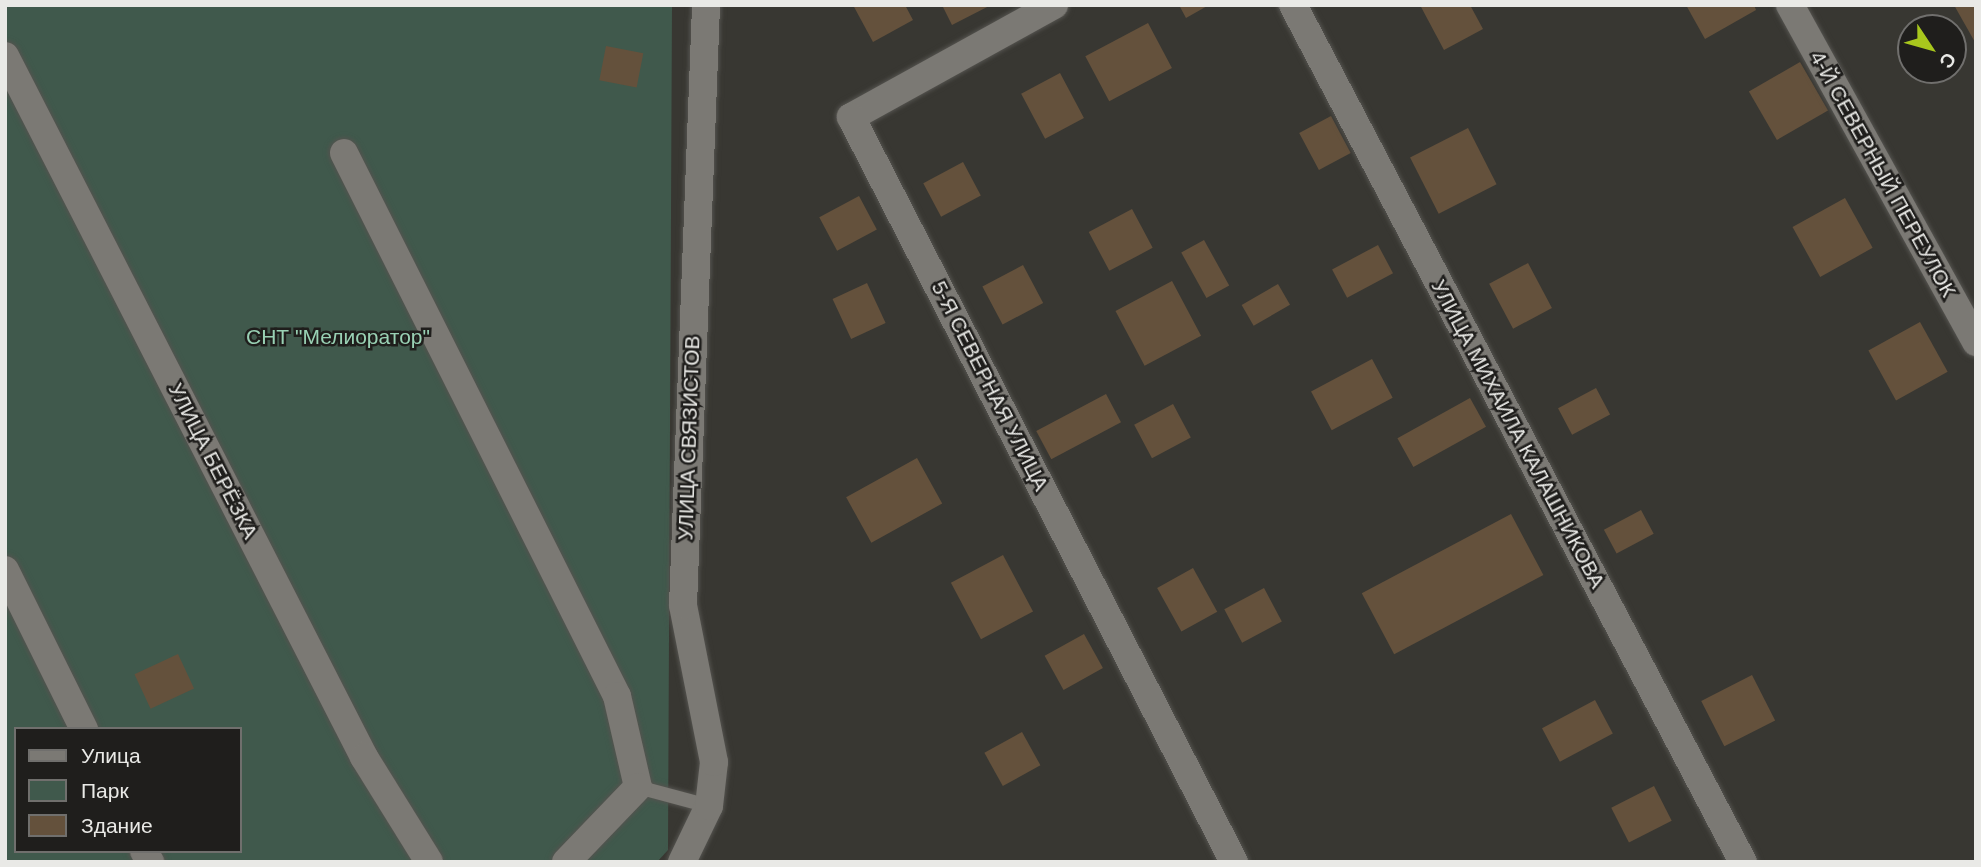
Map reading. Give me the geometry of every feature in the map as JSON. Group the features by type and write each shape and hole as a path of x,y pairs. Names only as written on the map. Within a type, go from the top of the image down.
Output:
{"street":[{"name":"УЛИЦА СВЯЗИСТОВ","path":"682,862 709,806 714,762 683,605 706,5"},
{"name":"5-Я СЕВЕРНАЯ УЛИЦА","path":"1054,5 851,117 1229,860"},
{"name":"УЛИЦА МИХАИЛА КАЛАШНИКОВА","path":"1293,5 1743,862"},
{"name":"4-Й СЕВЕРНЫЙ ПЕРЕУЛОК","path":"1790,5 1976,342"},
{"name":"УЛИЦА БЕРЁЗКА","path":"5,56 364,757 429,862"},
{"path":"344,153 617,696 638,788 566,862"},
{"path":"5,570 83,727"}],"lane":[{"path":"638,788 709,806"}],"green space":[{"name":"СНТ \"Мелиоратор\"","path":"5,5 672,5 668,850 657,862 5,862"}],"building":[{"path":"853,5 905,5 913,20 873,42"},
{"path":"942,5 991,5 952,25"},
{"path":"1179,5 1209,5 1186,18"},
{"path":"1420,5 1470,5 1483,29 1444,50"},
{"path":"1686,5 1754,5 1756,10 1705,39"},
{"path":"1954,5 1976,5 1976,44 1967,28 1967,14 1959,14"},
{"path":"1148,23 1172,68 1109,101 1085,56"},
{"path":"606,46 643,53 637,88 599,80"},
{"path":"1800,62 1828,110 1777,140 1749,92"},
{"path":"1060,73 1084,118 1045,139 1021,94"},
{"path":"1331,116 1351,153 1319,170 1299,133"},
{"path":"1468,128 1497,184 1439,214 1410,158"},
{"path":"963,162 981,196 941,217 923,183"},
{"path":"859,196 877,230 837,251 819,217"},
{"path":"1845,198 1873,248 1820,277 1793,227"},
{"path":"1132,209 1153,248 1109,271 1089,232"},
{"path":"1204,240 1229,285 1206,298 1181,253"},
{"path":"1378,245 1393,273 1347,298 1332,269"},
{"path":"1528,263 1552,308 1513,329 1489,284"},
{"path":"1023,265 1043,303 1003,325 982,287"},
{"path":"1172,281 1201,336 1145,366 1115,311"},
{"path":"867,283 886,323 851,339 833,299"},
{"path":"1278,284 1290,305 1254,326 1242,305"},
{"path":"1920,322 1948,372 1896,400 1868,351"},
{"path":"1372,359 1393,398 1332,430 1311,391"},
{"path":"1596,388 1610,414 1572,435 1558,408"},
{"path":"1106,394 1121,422 1051,459 1036,431"},
{"path":"1470,398 1486,427 1413,467 1397,438"},
{"path":"1173,404 1191,438 1152,458 1134,425"},
{"path":"917,458 942,503 871,543 846,497"},
{"path":"1641,510 1654,534 1617,554 1604,530"},
{"path":"1511,514 1543,575 1394,654 1362,593"},
{"path":"1003,555 1033,612 981,639 951,583"},
{"path":"1193,568 1217,612 1181,632 1157,588"},
{"path":"1264,588 1282,622 1242,643 1224,609"},
{"path":"1084,634 1103,668 1064,690 1045,656"},
{"path":"178,654 194,688 151,709 134,674"},
{"path":"1752,675 1775,720 1724,746 1701,701"},
{"path":"1595,700 1613,734 1560,762 1542,728"},
{"path":"1022,732 1040,765 1003,786 984,753"},
{"path":"1654,786 1672,821 1629,843 1611,808"}]}
